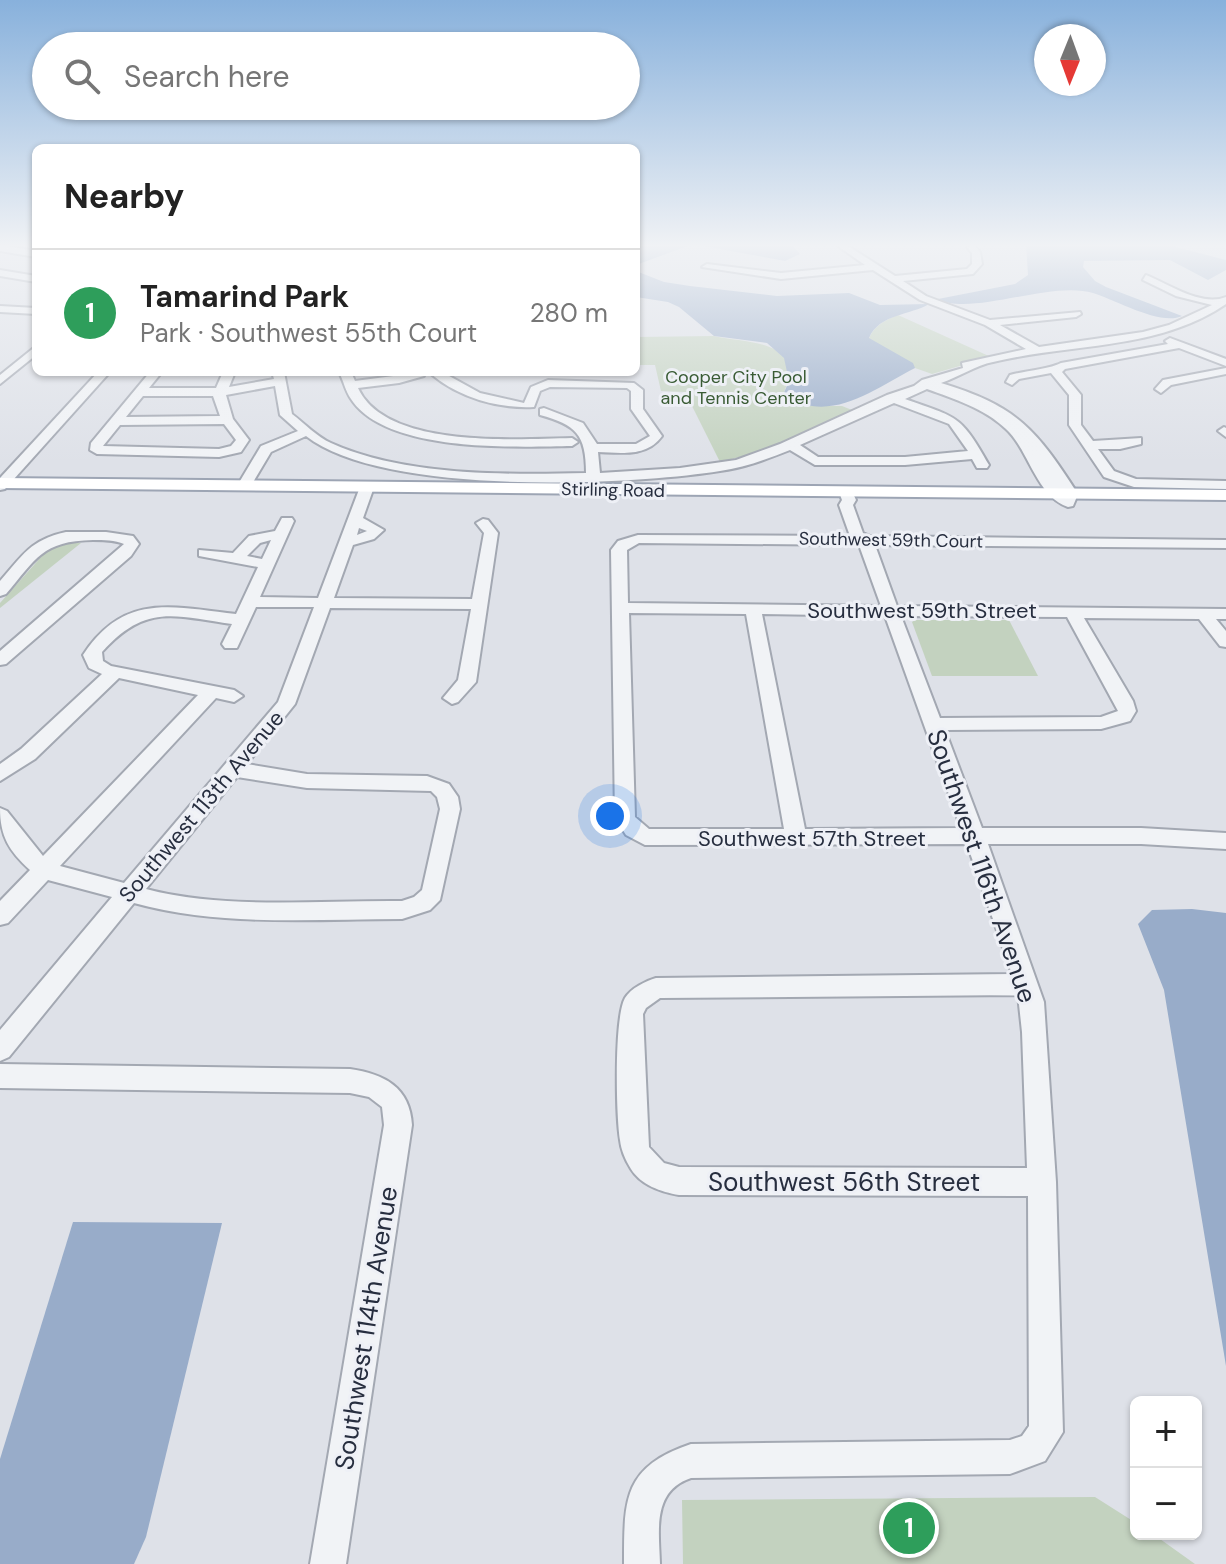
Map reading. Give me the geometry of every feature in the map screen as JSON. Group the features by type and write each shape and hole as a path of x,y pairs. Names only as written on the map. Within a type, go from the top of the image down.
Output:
{"main road":[{"name":"Stirling Road","path":"0,486 244,486 365,492"},
{"name":"Stirling Road","path":"0,486 847,496 1226,495"},
{"name":"Stirling Road","path":"1064,497 1226,504"}],"street":[{"path":"972,317 1036,350"},
{"path":"989,323 1047,317"},
{"path":"140,392 220,392 277,380 285,413 303,433 329,447 364,459 441,474 639,476 710,469 758,459 793,446 924,383 977,363 1036,350 1151,333 1198,317"},
{"path":"1151,333 1226,363"},
{"path":"1012,382 1014,377 1021,374 1180,345"},
{"path":"0,381 32,353"},
{"path":"1056,370 1057,376 1075,395 1074,422 1109,474 1125,482 1226,485"},
{"path":"1161,389 1167,382 1226,371"},
{"path":"0,486 100,376"},
{"path":"153,376 96,446 97,450 230,451 240,447 243,440 227,420 220,403 220,392 227,376"},
{"path":"346,376 349,385 371,415 407,431 494,442 572,442"},
{"path":"349,385 410,376"},
{"path":"444,376 476,396 543,407 544,412 572,420 587,433 593,448 593,477"},
{"path":"924,383 981,407 1005,421 1064,497"},
{"path":"525,405 540,385 630,385 637,390 637,409 656,436 653,442 649,446 632,448 593,448"},
{"path":"793,446 815,461 905,461 924,457 979,460 964,432 953,421 893,398"},
{"path":"116,421 227,420"},
{"path":"244,486 266,449 303,433"},
{"path":"1088,445 1120,445 1136,441"},
{"name":"Southwest 113th Avenue","path":"0,1049 286,704 365,492"},
{"name":"Southwest 116th Avenue","path":"642,1564 644,1502 658,1476 676,1464 691,1461 1010,1457 1025,1454 1041,1442 1047,1418 1042,1182 1035,1032 1027,984 865,540 857,536 846,505 847,496"},
{"path":"452,698 467,682 491,533 483,523"},
{"path":"231,644 281,525 256,537 236,559"},
{"path":"0,591 37,546 49,539 116,536 131,543 126,553 0,660"},
{"name":"Southwest 59th Court","path":"638,834 625,818 618,608 619,550 631,540 1226,544"},
{"path":"204,553 267,564"},
{"path":"250,602 479,604"},
{"name":"Southwest 59th Street","path":"618,608 1226,614"},
{"path":"234,696 115,672 99,667 92,659 97,647 125,621 141,612 167,609 242,620"},
{"path":"753,609 796,838"},
{"path":"932,724 1101,723 1123,717 1127,711 1124,701 1072,611"},
{"path":"1204,614 1226,642"},
{"path":"0,774 28,754 115,672"},
{"path":"0,916 212,691"},
{"path":"0,816 27,855 44,870 173,905 210,909 388,911 422,904 437,884 450,809 444,790 431,783 307,781 233,769"},
{"name":"Southwest 57th Street","path":"638,834 670,839 1141,836 1226,841"},
{"name":"Southwest 56th Street","path":"1027,984 656,988 641,996 631,1014 633,1137 638,1157 648,1170 668,1180 699,1183 1042,1182"},
{"name":"Southwest 114th Avenue","path":"0,1076 350,1081 376,1087 389,1094 399,1112 398,1125 328,1564"}],"green space":[{"path":"902,317 991,357 932,374 915,368 869,339 885,321"},
{"name":"Cooper City Pool and Tennis Center","path":"714,336 770,347 780,353 787,363 788,376 783,395 809,406 842,406 852,410 785,445 720,462 685,392 661,391 655,365 640,365 640,337"},
{"path":"60,543 81,543 0,608 0,603 50,547"},
{"path":"1009,620 1038,676 932,676 912,622"},
{"path":"1095,1497 1130,1519 1130,1540 1161,1540 1195,1564 683,1564 682,1500"}],"water":[{"path":"691,317 897,317 880,324 869,338 913,363 915,368 851,401 818,407 783,395 789,381 784,358 767,343 714,336"},
{"path":"1192,909 1226,913 1226,1366 1164,990 1138,924 1152,910"},
{"path":"73,1222 222,1223 146,1537 134,1564 0,1564 0,1459"}],"place":[{"name":"Tamarind Park","path":"909,1528"}]}
